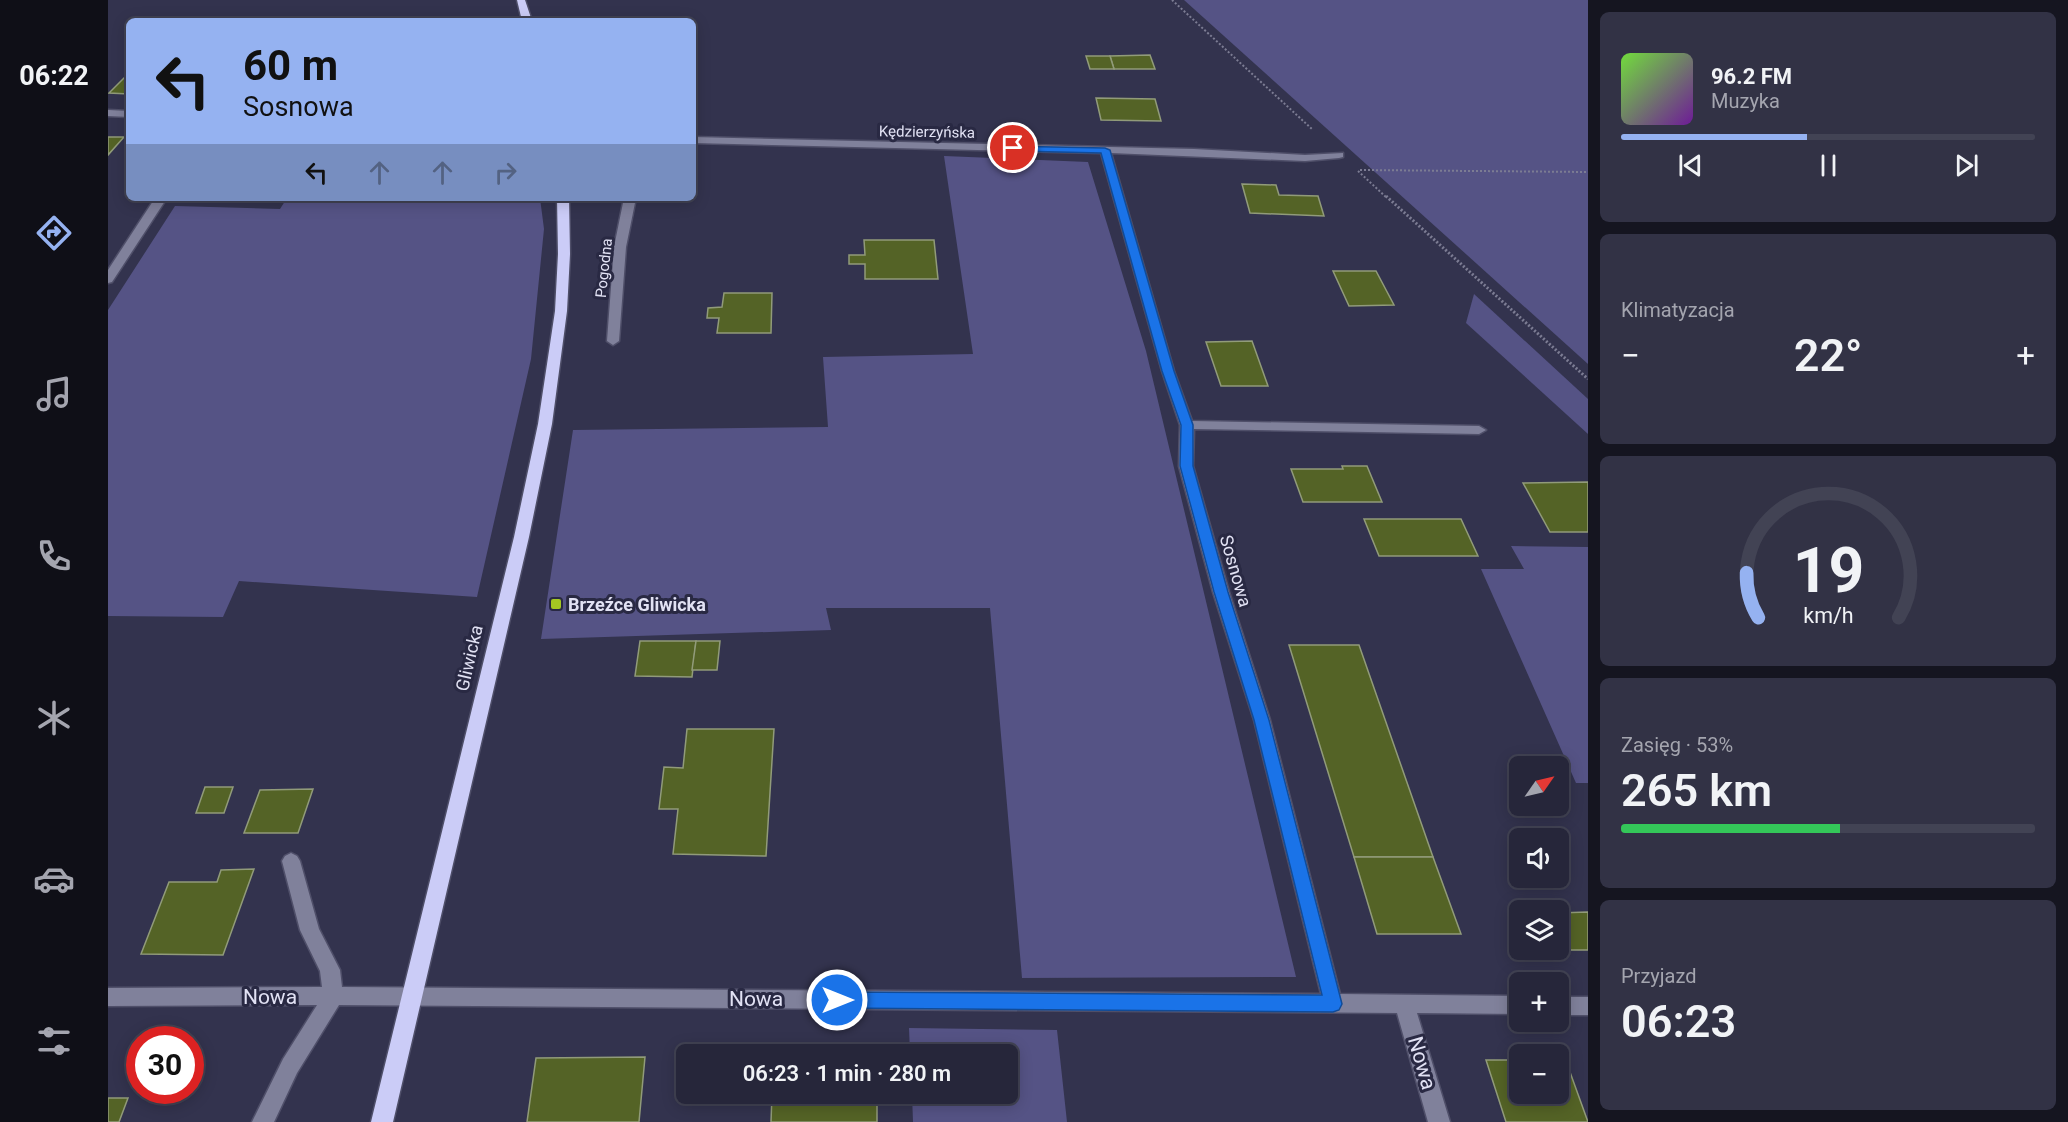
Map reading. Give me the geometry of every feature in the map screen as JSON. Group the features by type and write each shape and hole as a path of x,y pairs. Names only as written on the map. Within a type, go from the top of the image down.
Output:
{"main road":[{"path":"521,0 526,18"},
{"name":"Gliwicka","path":"382,1122 521,534 542,435 553,371 564,259 563,201"}],"street":[{"path":"108,113 126,114"},
{"name":"Kędzierzyńska","path":"696,140 1105,150 1305,158 1340,155"},
{"name":"Sosnowa","path":"1105,150 1168,371 1187,425 1186,466 1221,592 1262,720 1333,1004"},
{"path":"108,279 159,201"},
{"name":"Pogodna","path":"613,341 620,247 629,201"},
{"path":"1187,425 1479,430"},
{"path":"263,1122 290,1066 333,998 330,970 310,930 291,861"},
{"name":"Nowa","path":"108,997 412,996 1509,1005"},
{"name":"Nowa","path":"1405,1005 1439,1122"},
{"path":"1569,1006 1588,1006"}],"path":[{"path":"1172,0 1340,155"},
{"path":"1588,172 1356,170 1588,379"}],"shaded area":[{"path":"1184,0 1588,0 1588,364"},
{"path":"944,156 1088,162 1146,351 1296,977 1022,978 990,608 826,608 831,630 541,639 573,430 828,427 823,357 973,354"},
{"path":"285,201 540,201 544,229 531,359 477,597 239,581 223,617 108,616 108,310 175,206 280,209"},
{"path":"1474,294 1588,399 1588,434 1466,323"},
{"path":"1511,546 1588,547 1588,783 1576,783 1569,767 1569,756 1564,756 1481,569 1524,569"},
{"path":"909,1028 1057,1030 1067,1122 913,1122 912,1104 1018,1104 1018,1044 910,1044"}],"building":[{"path":"1150,55 1155,69 1114,69 1110,56"},
{"path":"1086,56 1110,56 1114,69 1090,69"},
{"path":"126,76 126,94 109,93"},
{"path":"1096,98 1155,99 1161,121 1101,120"},
{"path":"108,137 124,137 108,155"},
{"path":"1242,184 1276,185 1279,195 1318,196 1324,216 1250,213"},
{"path":"864,240 934,240 938,279 865,279 865,264 849,264 849,255 865,255"},
{"path":"1333,271 1376,271 1394,305 1349,306"},
{"path":"724,293 772,293 771,333 717,333 719,318 707,318 708,308 722,307"},
{"path":"1252,341 1268,386 1221,386 1206,342"},
{"path":"1342,466 1367,466 1382,502 1303,502 1291,469 1343,469"},
{"path":"1588,482 1588,532 1550,532 1523,483"},
{"path":"1364,519 1461,519 1478,556 1379,556"},
{"path":"640,641 696,641 692,677 635,676"},
{"path":"696,641 720,641 717,670 692,670"},
{"path":"1289,645 1359,645 1433,857 1354,857"},
{"path":"687,729 774,729 766,856 673,854 678,809 659,809 664,767 683,768"},
{"path":"205,787 233,787 224,813 196,813"},
{"path":"313,789 298,833 244,833 260,790"},
{"path":"1354,857 1433,857 1461,934 1377,934"},
{"path":"254,869 223,955 141,954 169,882 217,882 221,870"},
{"path":"1588,912 1588,950 1569,950 1569,913"},
{"path":"645,1057 639,1122 527,1122 536,1058"},
{"path":"1486,1060 1509,1060 1509,1104 1569,1104 1569,1069 1588,1122 1506,1122"},
{"path":"108,1098 126,1098 119,1122 108,1122"},
{"path":"772,1104 877,1104 877,1122 771,1122"}],"place":[{"name":"Brzeźce Gliwicka","path":"556,604"}],"route":[{"path":"837,1000 1333,1004 1262,720 1221,592 1186,466 1187,425 1168,371 1105,150 1013,148"}]}
